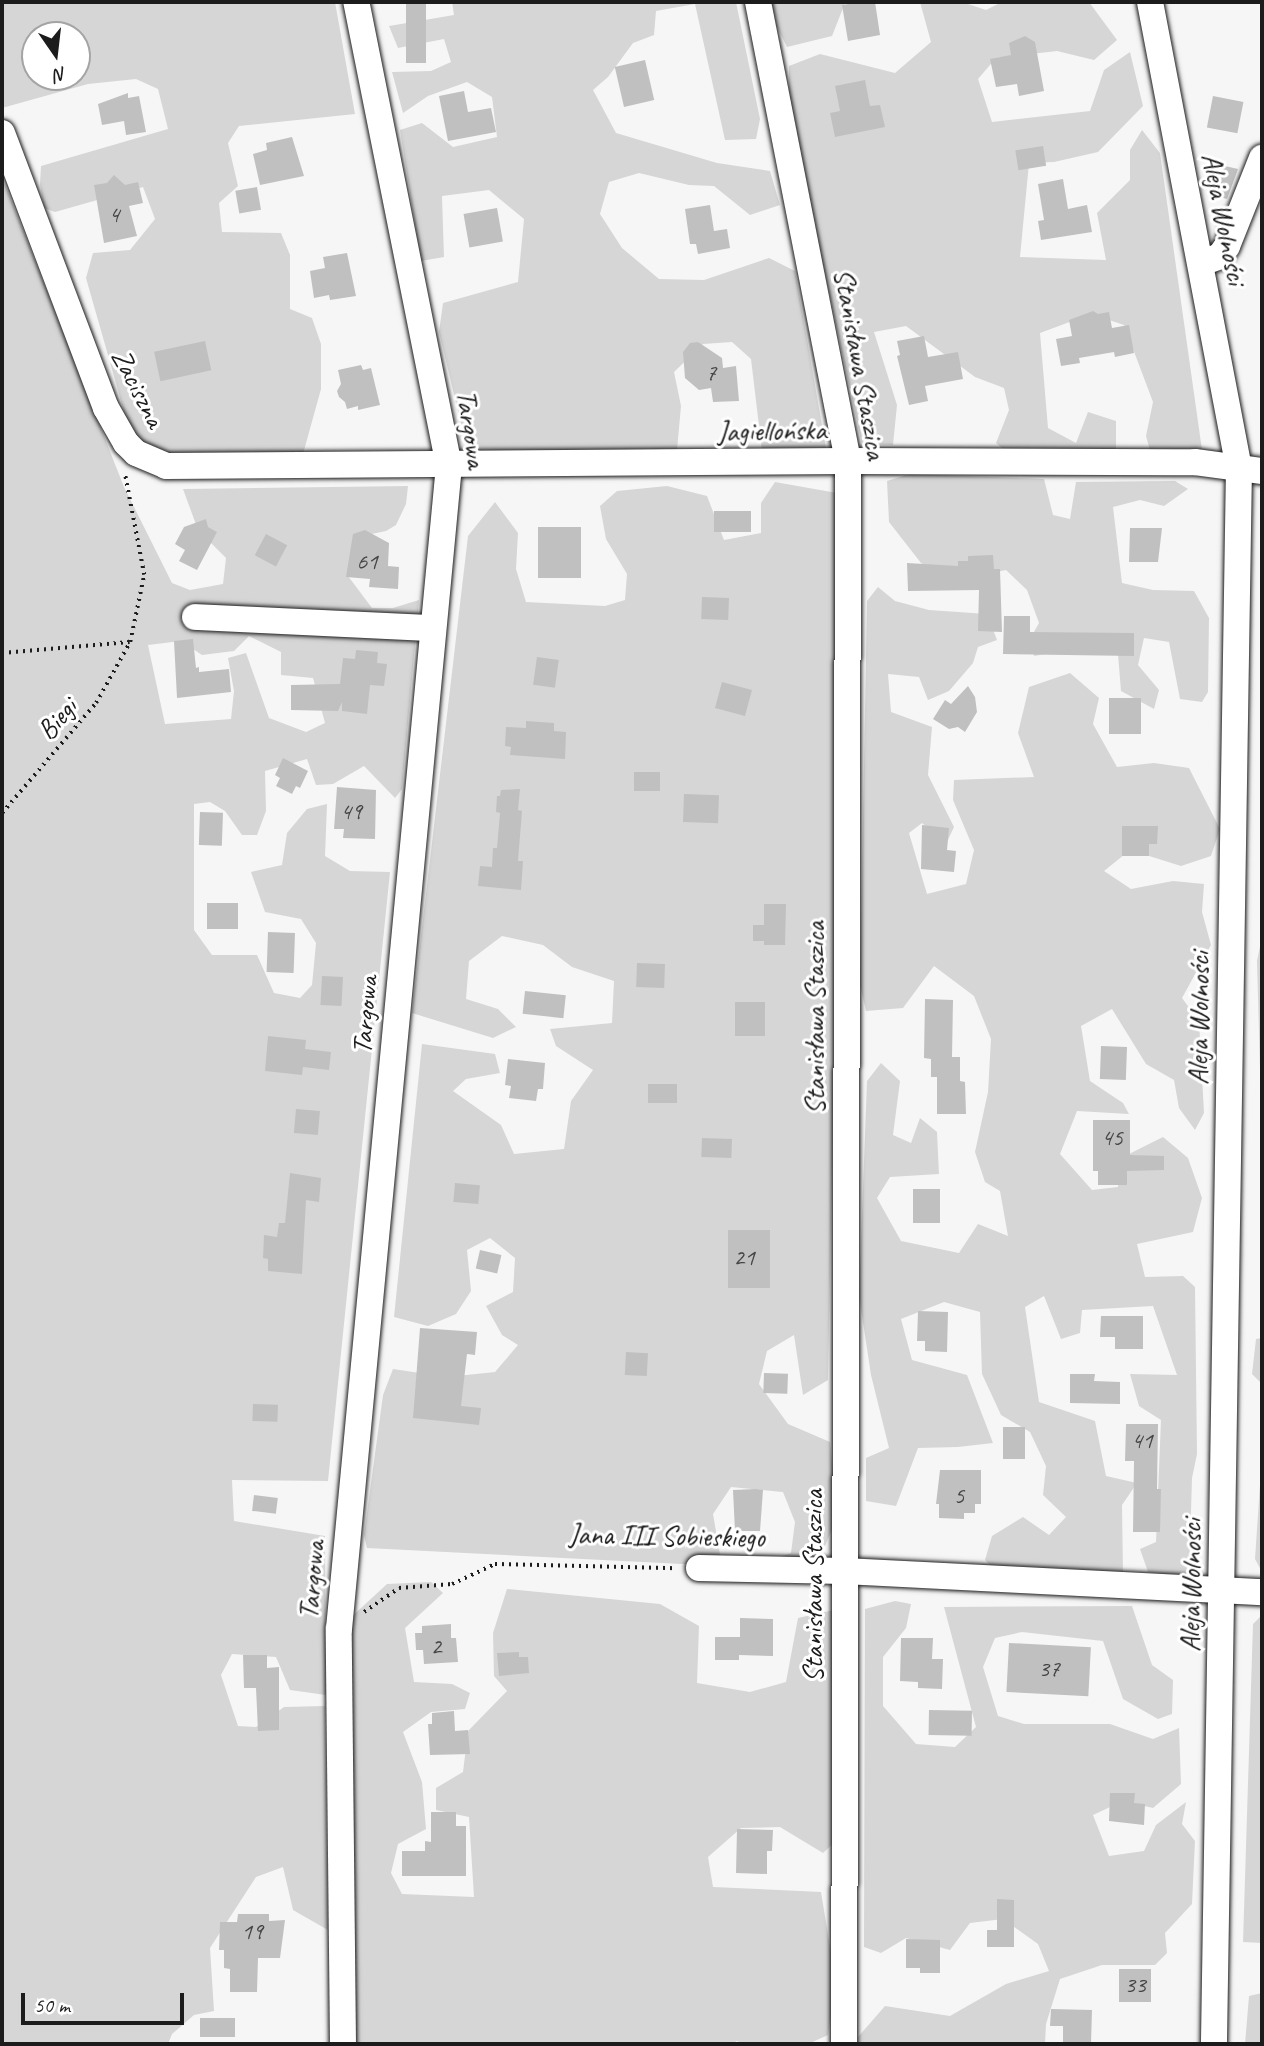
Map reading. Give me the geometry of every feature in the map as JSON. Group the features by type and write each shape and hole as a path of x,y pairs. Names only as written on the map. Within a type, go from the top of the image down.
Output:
{"street":[{"name":"Targowa","path":"343,2044 339,1629 449,466 356,2"},
{"name":"Stanisława Staszica","path":"758,2 848,461 844,2044"},
{"name":"Aleja Wolności","path":"1150,2 1201,263 1251,469 1222,1591 1214,2044"},
{"name":"Zaciszna","path":"2,133 106,408 126,443 136,453 166,466 449,466"},
{"path":"1201,263 1220,256 1227,246 1262,158"},
{"name":"Jagiellońska","path":"449,466 848,461 1195,462 1251,469"},
{"path":"195,617 432,628"},
{"name":"Jana III Sobieskiego","path":"699,1568 844,1571 1262,1592"}],"path":[{"name":"Biegi","path":"2,813 96,703 130,642 144,575 124,468"},
{"path":"2,653 130,642"},
{"name":"Jana III Sobieskiego","path":"339,1629 399,1588 452,1584 495,1564 699,1568"}],"shaded area":[{"path":"2,2 335,2 355,114 239,126 228,143 238,186 219,203 222,232 281,233 290,255 290,309 312,318 321,344 321,389 303,454 145,456 129,429 86,278 93,253 130,250 155,219 143,187 55,212 44,208 40,184 41,166 168,129 158,89 136,79 91,84 91,21 21,21 21,91 63,91 2,108"},
{"path":"452,2 736,2 760,119 756,139 725,140 695,4 656,11 654,35 633,43 608,77 593,90 616,133 717,163 770,171 780,205 750,215 714,186 689,185 639,173 609,182 600,214 622,248 659,279 704,280 769,258 795,271 826,448 762,451 751,359 732,342 703,344 674,372 681,406 677,450 468,453 439,332 443,303 518,282 524,219 489,190 442,196 444,257 421,261 400,130 422,123 453,147 497,137 492,97 467,82 428,96 403,113 392,72 431,71 451,62 444,39 398,48 389,26 454,15"},
{"path":"771,2 849,2 845,3 832,36 787,47 776,25"},
{"path":"920,2 962,2 986,10 1002,2 1089,2 1117,40 1094,60 1057,51 996,58 978,79 992,122 1090,111 1104,70 1130,52 1143,106 1098,152 1054,162 1029,163 1020,257 1106,260 1097,213 1130,180 1130,150 1142,130 1160,153 1202,450 1151,454 1146,436 1153,402 1124,325 1091,314 1040,333 1048,428 1076,443 1088,412 1116,421 1116,452 1008,453 996,443 1009,410 1004,388 975,377 906,326 874,332 897,405 893,445 862,444 789,108 789,66 820,54 895,73 931,42"},
{"path":"2,177 124,487 172,583 190,590 223,584 226,558 198,530 183,489 408,486 406,504 396,525 386,531 362,536 348,576 372,608 393,608 419,600 402,789 395,798 364,766 333,784 316,785 307,759 265,771 266,811 257,835 242,835 225,811 210,802 194,804 194,930 212,955 257,955 274,993 300,998 312,985 316,943 301,919 265,912 251,872 282,865 287,833 307,809 327,804 325,856 350,871 390,872 328,1481 232,1480 234,1521 325,1536 326,1695 290,1690 276,1657 232,1654 221,1675 238,1726 256,1727 284,1707 325,1706 328,1930 293,1910 283,1867 256,1877 210,1948 214,2011 194,2015 172,2034 168,2044 2,2044","holes":["249,636 281,652 281,675 313,678 325,723 306,732 269,718 246,653 228,658 234,691 231,719 165,724 148,645 181,641 202,655 234,651"]},
{"path":"910,474 1044,479 1053,515 1070,519 1076,482 1175,481 1188,489 1164,506 1140,500 1113,507 1122,583 1153,590 1194,591 1209,618 1208,692 1202,702 1180,699 1169,642 1144,638 1138,665 1159,690 1154,709 1121,691 1117,642 1034,656 1030,639 1039,623 1027,590 1006,570 947,582 939,572 921,563 889,522 887,481"},
{"path":"775,482 837,493 835,1006 828,1380 803,1395 794,1335 767,1351 759,1384 788,1424 830,1442 837,1517 816,1568 761,1563 791,1553 795,1522 783,1492 731,1487 713,1514 722,1566 367,1548 364,1535 383,1395 393,1369 447,1377 495,1372 518,1345 502,1335 486,1306 513,1292 515,1258 490,1238 467,1250 471,1291 456,1314 428,1326 394,1317 422,1044 495,1054 500,1073 466,1079 453,1091 501,1125 514,1154 564,1149 571,1101 593,1070 556,1046 550,1029 612,1023 614,981 572,967 543,945 502,936 469,961 466,999 498,1009 516,1027 493,1038 412,1013 468,536 495,502 518,533 516,569 526,602 605,606 625,600 627,574 606,539 600,506 617,491 667,486 707,496 724,540 761,533 761,503"},
{"path":"878,587 895,601 929,610 987,614 997,640 978,647 973,663 949,691 928,700 919,677 888,674 891,712 932,727 928,775 954,827 946,844 922,823 909,833 927,894 966,884 974,850 953,800 954,780 1034,777 1018,733 1029,687 1070,673 1099,698 1093,724 1117,767 1154,763 1189,768 1220,829 1211,856 1181,866 1130,850 1104,871 1131,889 1173,881 1204,884 1202,912 1211,945 1182,998 1199,1021 1204,1113 1195,1130 1179,1108 1174,1080 1146,1064 1112,1009 1081,1026 1090,1081 1123,1103 1129,1114 1077,1111 1060,1154 1092,1190 1118,1187 1119,1159 1163,1137 1188,1158 1202,1198 1193,1232 1137,1244 1145,1277 1183,1276 1195,1287 1197,1454 1192,1478 1189,1579 1148,1572 1140,1549 1156,1542 1161,1420 1139,1406 1130,1374 1177,1375 1153,1306 1082,1310 1080,1333 1061,1339 1044,1296 1025,1307 1039,1402 1095,1421 1106,1476 1137,1483 1122,1505 1123,1574 1000,1575 985,1560 992,1536 1023,1517 1049,1535 1066,1517 1043,1495 1046,1466 1030,1432 1001,1415 982,1374 980,1312 944,1302 901,1319 912,1360 967,1375 993,1443 918,1448 896,1506 866,1501 866,1458 889,1448 871,1375 859,1296 867,1081 881,1063 900,1081 893,1135 911,1143 920,1118 937,1132 939,1174 890,1177 877,1198 901,1241 959,1253 978,1224 1008,1236 1000,1191 985,1182 975,1152 988,1092 991,1039 974,996 934,966 903,1008 866,1011 860,985 867,601"},
{"path":"1262,937 1262,1141 1257,961"},
{"path":"1262,1338 1262,1384 1252,1374 1256,1339"},
{"path":"1262,1455 1262,1572 1255,1559"},
{"path":"431,1582 443,1593 405,1628 414,1682 452,1684 470,1693 465,1709 431,1712 403,1732 422,1782 426,1829 398,1844 391,1873 402,1894 474,1897 469,1817 436,1810 436,1788 463,1772 468,1731 507,1691 494,1676 493,1633 507,1589 660,1604 699,1626 697,1683 750,1692 786,1682 798,1618 834,1610 837,1840 823,1853 780,1827 741,1828 708,1857 713,1887 821,1892 836,1983 828,2035 808,2044 747,2044 736,2041 735,2044 356,2044 348,1620 387,1584"},
{"path":"895,1601 911,1604 906,1628 883,1657 883,1706 916,1744 955,1747 976,1727 944,1607 1132,1606 1152,1665 1173,1680 1172,1714 1158,1719 1123,1699 1103,1641 1022,1632 995,1638 983,1667 998,1716 1024,1724 1110,1724 1153,1739 1179,1728 1181,1784 1153,1808 1123,1801 1093,1815 1109,1856 1144,1851 1156,1825 1186,1802 1182,1824 1195,1841 1192,1904 1165,1933 1167,1953 1155,1965 1102,1965 1060,1979 1046,2024 1045,2044 857,2044 858,2037 885,2006 950,2016 1006,1984 1049,1971 1038,1944 1003,1919 970,1923 950,1950 906,1938 881,1953 864,1947 865,1609"},
{"path":"1262,1615 1262,1943 1243,1942 1253,1624"},
{"path":"1262,1993 1262,2044 1245,2044 1249,1996"}],"building":[{"path":"406,2 426,2 426,63 406,63"},
{"path":"875,2 880,35 848,41 842,5"},
{"path":"1025,36 1035,42 1044,91 1019,96 1017,84 996,87 990,59 1011,55 1009,43"},
{"path":"645,60 654,100 624,107 615,67"},
{"path":"865,80 870,106 880,105 885,127 835,137 830,113 840,111 835,86"},
{"path":"464,91 468,112 491,108 496,132 448,141 439,96"},
{"path":"128,93 128,98 139,96 146,132 126,135 124,121 102,125 98,104"},
{"path":"1213,96 1243,102 1237,133 1207,127"},
{"path":"292,137 304,176 260,185 253,154 267,150 266,143"},
{"path":"1043,146 1046,166 1018,170 1015,150"},
{"path":"1216,164 1238,169 1227,199 1213,195 1210,181"},
{"path":"114,175 125,185 138,182 143,203 129,206 137,236 104,243 94,185 107,183"},
{"path":"1063,179 1068,209 1087,205 1092,232 1041,240 1038,221 1044,220 1038,184"},
{"path":"257,187 261,210 239,213 235,191"},
{"path":"710,205 714,231 727,229 730,248 698,254 696,244 690,244 685,209"},
{"path":"497,208 503,241 469,247 464,214"},
{"path":"347,253 356,296 330,300 329,295 314,298 310,271 325,268 323,257"},
{"path":"1093,311 1098,314 1109,312 1112,328 1129,325 1134,353 1115,357 1114,352 1079,358 1080,363 1061,366 1056,339 1072,336 1069,320"},
{"path":"924,336 928,357 958,352 963,379 925,386 928,401 909,405 897,356 900,355 897,341"},
{"path":"205,341 211,370 160,381 154,352"},
{"path":"698,342 722,358 723,368 736,366 739,401 713,402 711,388 699,390 685,378 683,352 690,343"},
{"path":"361,365 363,370 371,368 380,405 358,410 358,406 347,409 337,391 341,384 338,370"},
{"path":"714,511 751,511 751,532 714,532"},
{"path":"206,519 208,527 217,532 197,570 179,561 185,550 175,544 184,527"},
{"path":"538,527 581,527 581,578 538,578"},
{"path":"1130,528 1162,528 1158,562 1129,562"},
{"path":"365,530 389,543 388,566 399,567 398,589 369,587 370,579 346,577 353,534"},
{"path":"266,534 287,545 276,566 255,555"},
{"path":"993,555 994,569 1000,569 1002,632 978,631 979,590 908,591 907,563 958,566 958,561 968,561 968,556"},
{"path":"702,597 729,598 728,620 701,619"},
{"path":"1004,616 1030,616 1030,632 1134,633 1134,656 1003,654"},
{"path":"193,639 196,668 199,667 199,672 229,669 231,692 177,698 174,641"},
{"path":"356,650 378,652 377,663 387,664 384,686 370,685 367,714 342,711 342,702 338,711 291,710 291,685 340,684 343,658 355,659"},
{"path":"537,657 559,660 555,688 533,685"},
{"path":"722,682 752,690 745,716 715,708"},
{"path":"968,686 975,697 977,712 965,732 958,727 949,729 933,719 945,700 951,704"},
{"path":"1109,698 1141,698 1141,734 1109,734"},
{"path":"526,721 554,723 554,731 566,732 565,759 510,755 511,747 505,746 506,727 526,728"},
{"path":"283,758 308,771 300,788 296,786 292,794 276,786 280,778 275,775"},
{"path":"634,772 660,772 660,791 634,791"},
{"path":"337,787 376,790 375,839 343,838 344,829 334,829"},
{"path":"520,789 518,810 522,811 518,861 523,861 521,890 478,886 480,866 492,867 493,848 497,848 500,813 496,812 497,796 500,796 501,790"},
{"path":"684,794 719,795 718,823 683,822"},
{"path":"200,812 223,813 222,846 199,845"},
{"path":"922,825 949,828 947,850 956,851 954,872 921,869"},
{"path":"1122,826 1158,826 1157,844 1149,844 1149,856 1122,856"},
{"path":"207,903 238,903 238,929 207,929"},
{"path":"764,904 786,904 785,945 764,945 764,941 753,941 753,925 764,925"},
{"path":"268,932 295,933 294,973 267,972"},
{"path":"637,963 665,964 664,988 636,987"},
{"path":"322,976 343,977 341,1006 320,1005"},
{"path":"525,991 566,995 563,1018 523,1014"},
{"path":"925,999 953,1000 952,1057 960,1057 960,1081 965,1082 966,1114 937,1114 937,1077 931,1077 931,1059 924,1058"},
{"path":"735,1002 765,1002 765,1036 735,1036"},
{"path":"268,1036 306,1040 305,1049 331,1052 329,1070 303,1067 302,1075 265,1071"},
{"path":"1101,1046 1127,1047 1126,1080 1100,1079"},
{"path":"508,1059 545,1063 543,1089 538,1089 536,1101 509,1098 511,1086 505,1085"},
{"path":"648,1084 677,1084 677,1103 648,1103"},
{"path":"296,1109 320,1111 318,1135 294,1133"},
{"path":"1093,1120 1130,1120 1130,1155 1164,1156 1164,1170 1127,1171 1127,1185 1098,1185 1098,1171 1093,1171"},
{"path":"702,1138 732,1139 731,1158 701,1157"},
{"path":"290,1173 321,1178 319,1202 306,1200 302,1274 268,1271 268,1259 263,1258 264,1235 277,1237 279,1223 285,1223"},
{"path":"455,1183 480,1185 478,1204 453,1202"},
{"path":"913,1189 940,1189 940,1223 913,1223"},
{"path":"728,1230 770,1230 770,1288 728,1288"},
{"path":"480,1250 501,1255 497,1273 476,1269"},
{"path":"918,1311 948,1312 947,1352 925,1351 925,1341 917,1341"},
{"path":"1101,1316 1143,1316 1143,1349 1115,1349 1115,1337 1100,1337"},
{"path":"420,1328 477,1332 475,1355 467,1354 461,1406 481,1408 479,1425 413,1418"},
{"path":"626,1352 648,1353 647,1376 625,1375"},
{"path":"764,1373 788,1374 787,1394 763,1393"},
{"path":"1070,1374 1095,1374 1094,1381 1120,1382 1120,1404 1070,1403"},
{"path":"253,1404 278,1405 277,1422 252,1421"},
{"path":"1126,1424 1158,1424 1157,1489 1161,1489 1160,1532 1133,1532 1134,1461 1125,1461"},
{"path":"1003,1427 1025,1427 1025,1459 1003,1459"},
{"path":"940,1470 981,1470 981,1504 975,1504 975,1513 964,1513 964,1519 939,1518 939,1504 936,1504"},
{"path":"733,1490 763,1490 760,1531 735,1531"},
{"path":"254,1495 278,1498 276,1514 252,1511"},
{"path":"740,1618 773,1619 773,1656 739,1655 739,1660 715,1660 715,1637 740,1637"},
{"path":"451,1624 451,1638 456,1638 458,1662 424,1664 423,1650 416,1650 415,1633 422,1633 422,1626"},
{"path":"901,1638 933,1638 932,1659 943,1659 942,1689 918,1688 918,1682 900,1681"},
{"path":"1009,1643 1091,1647 1088,1696 1006,1692"},
{"path":"519,1652 519,1657 528,1657 529,1673 499,1676 497,1653"},
{"path":"243,1655 267,1655 267,1668 279,1667 279,1730 258,1731 256,1688 244,1688"},
{"path":"929,1710 972,1711 972,1736 929,1735"},
{"path":"454,1711 455,1731 468,1730 470,1754 430,1755 428,1724 432,1724 432,1713"},
{"path":"1110,1793 1135,1793 1134,1803 1145,1804 1144,1825 1109,1821"},
{"path":"431,1812 456,1812 456,1826 466,1826 466,1876 402,1876 402,1851 425,1851 425,1841 431,1842"},
{"path":"737,1829 773,1830 772,1851 767,1851 767,1874 736,1873"},
{"path":"997,1899 1014,1900 1014,1947 987,1947 987,1930 997,1930"},
{"path":"238,1914 269,1914 269,1921 285,1920 280,1958 258,1958 257,1992 230,1992 230,1969 224,1968 224,1950 219,1950 220,1922 237,1922"},
{"path":"906,1939 940,1940 940,1973 920,1973 920,1968 906,1968"},
{"path":"1119,1969 1151,1969 1151,2002 1119,2002"},
{"path":"1051,2009 1092,2010 1091,2044 1063,2044 1063,2026 1050,2026"},
{"path":"200,2018 235,2018 235,2037 200,2037"}]}
